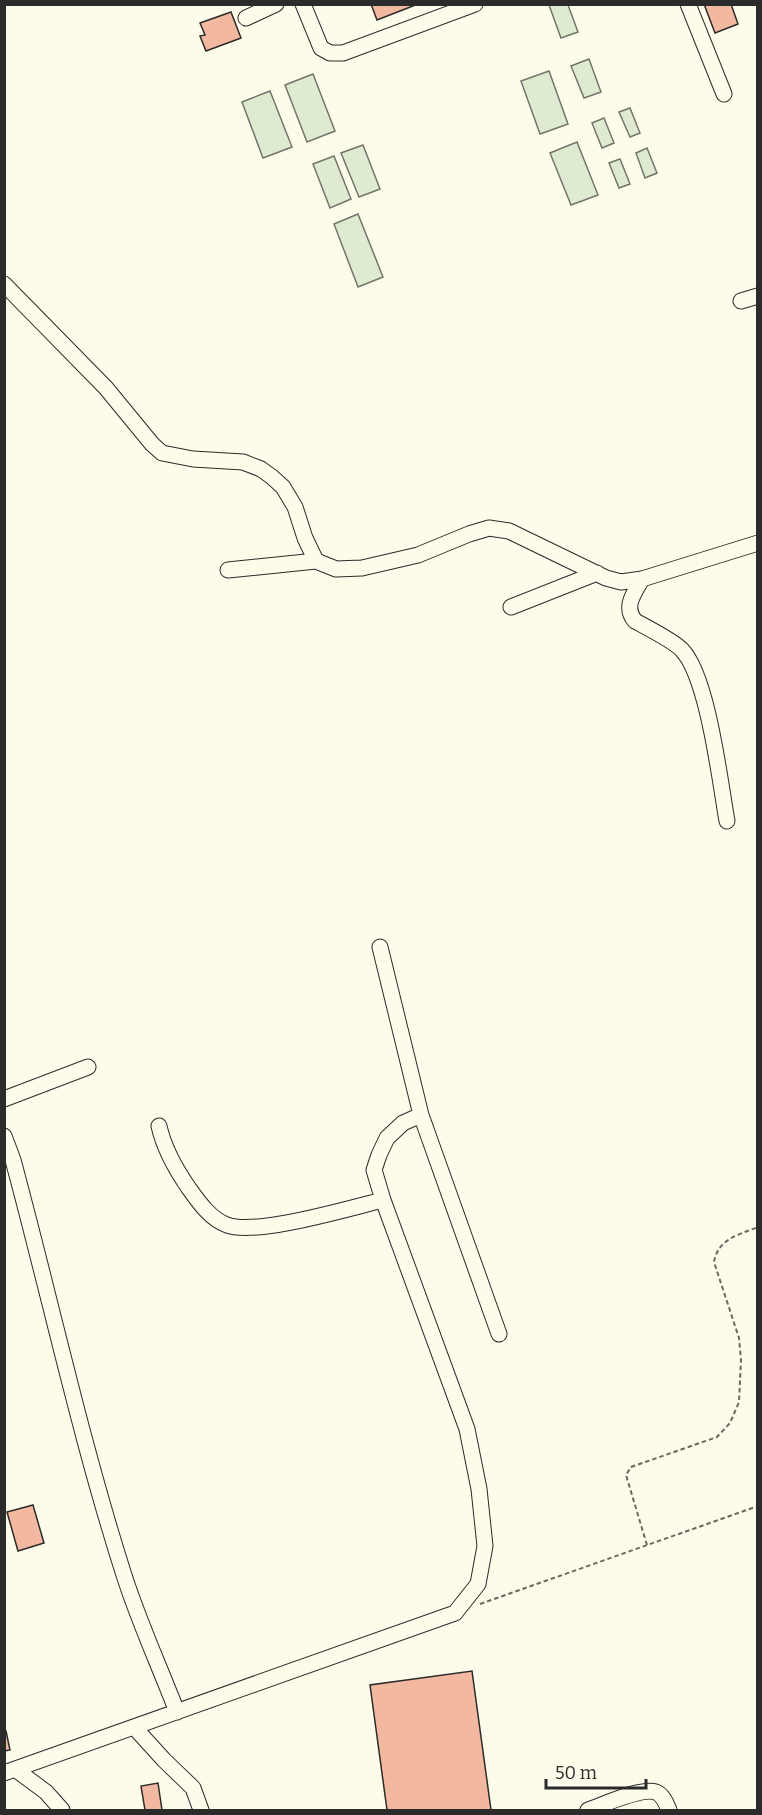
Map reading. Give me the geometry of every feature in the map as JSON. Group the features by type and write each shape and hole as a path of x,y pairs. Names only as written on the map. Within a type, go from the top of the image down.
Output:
{"street":[{"path":"246,18 276,4"},
{"path":"303,4 321,48 330,53 344,53 475,4"},
{"path":"688,4 724,94"},
{"path":"4,284 106,388 162,453 193,459 243,462 261,468 272,477 283,488 295,507 305,538 316,561"},
{"path":"741,301 758,296"},
{"path":"228,570 316,561 336,569 362,568 418,555 489,528 509,531 621,582 642,579 758,543"},
{"path":"511,607 597,573"},
{"path":"642,579 629,604 630,615 635,621 682,650 695,670 706,705 728,820"},
{"path":"380,947 421,1115 499,1334"},
{"path":"4,1099 88,1067"},
{"path":"10,1771 455,1613 478,1584 485,1546 479,1489 466,1429 374,1170 387,1138 403,1123 421,1115"},
{"path":"159,1126 163,1143 176,1170 201,1205 224,1225 242,1229 267,1226 383,1200"},
{"path":"4,1136 122,1570 177,1712"},
{"path":"134,1727 193,1788 201,1810"},
{"path":"10,1771 46,1792 62,1810"},
{"path":"588,1810 646,1791 656,1792 664,1799 669,1810"}],"path":[{"path":"647,1545 626,1475 631,1467 717,1437 730,1424 739,1402 741,1360 739,1338 714,1262 716,1250 727,1240 758,1227"},
{"path":"476,1606 758,1506"}],"green space":[{"path":"549,5 568,5 578,32 561,38"},
{"path":"589,59 601,92 584,98 571,66"},
{"path":"549,71 568,124 540,134 521,81"},
{"path":"313,74 335,131 307,142 285,85"},
{"path":"270,91 292,147 263,158 242,102"},
{"path":"630,108 640,133 630,137 619,112"},
{"path":"604,118 614,143 602,148 592,123"},
{"path":"577,142 598,195 571,205 550,153"},
{"path":"363,145 380,189 359,197 341,153"},
{"path":"647,148 657,173 645,178 636,153"},
{"path":"334,156 351,199 330,208 313,164"},
{"path":"620,159 630,184 619,188 609,163"},
{"path":"358,214 383,277 358,287 334,224"}],"building":[{"path":"371,4 418,4 377,20"},
{"path":"704,4 731,4 738,24 715,33"},
{"path":"231,12 241,38 206,51 200,36 205,35 200,23"},
{"path":"33,1505 44,1543 18,1551 7,1512"},
{"path":"472,1671 491,1810 387,1810 370,1685"},
{"path":"4,1731 6,1731 10,1750 4,1751"},
{"path":"158,1783 162,1810 145,1810 141,1786"}]}
